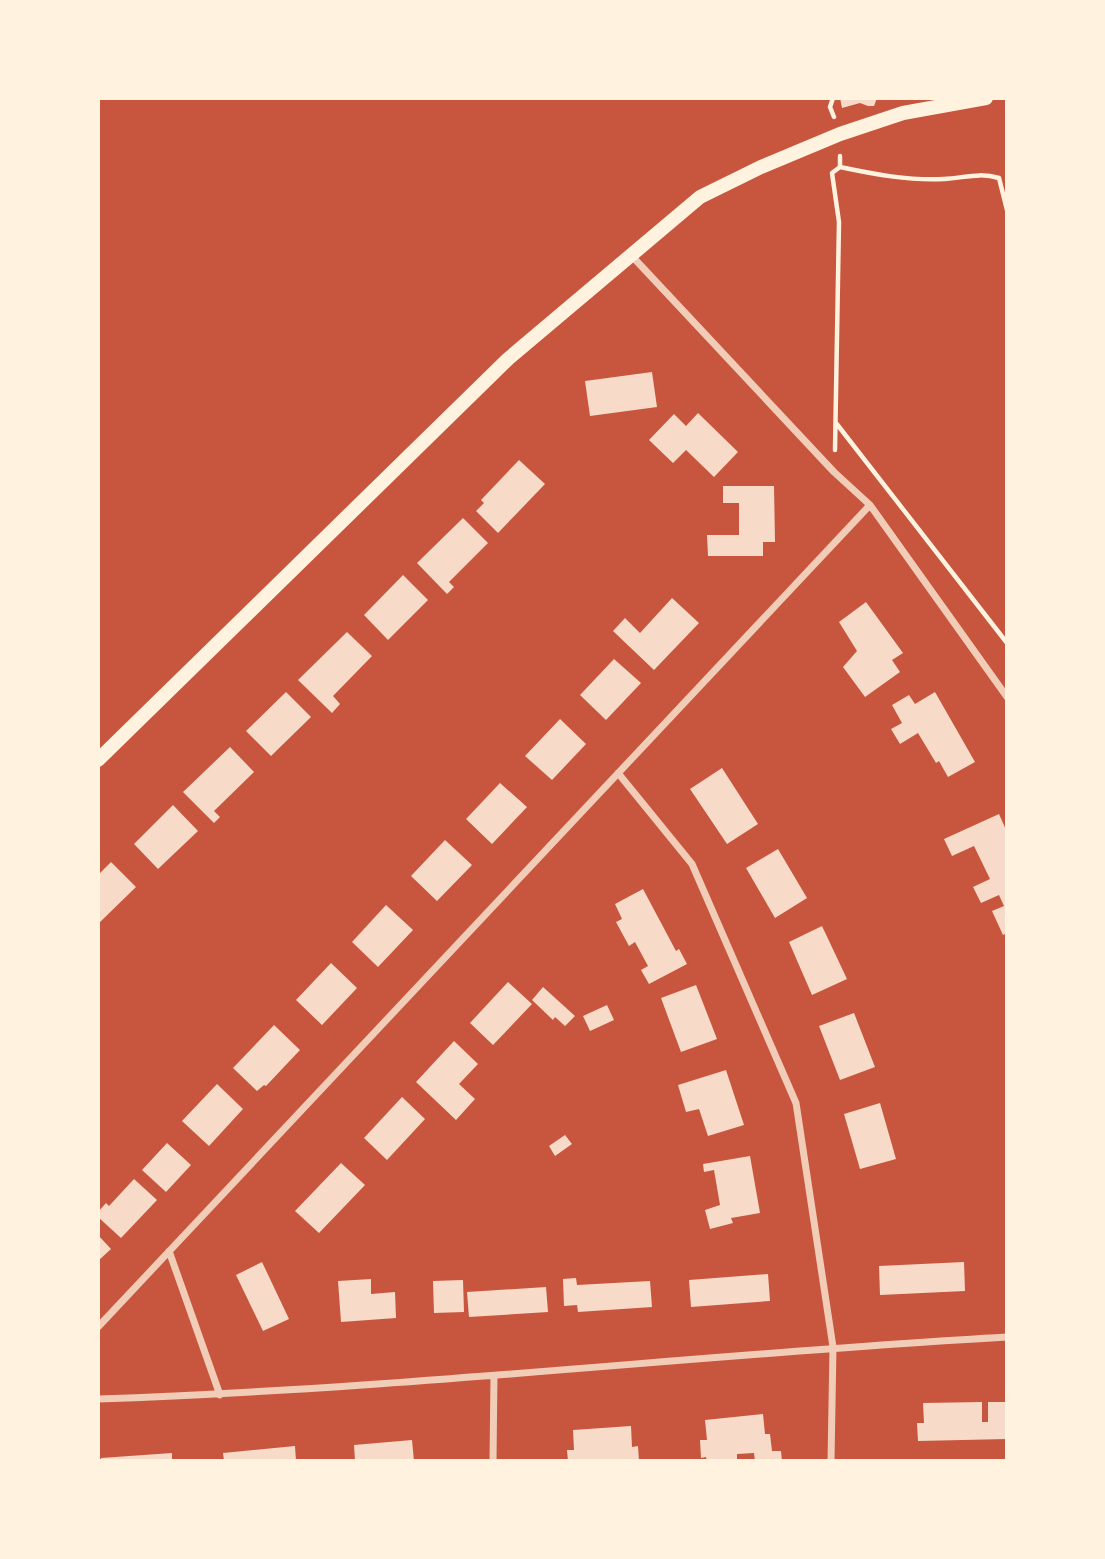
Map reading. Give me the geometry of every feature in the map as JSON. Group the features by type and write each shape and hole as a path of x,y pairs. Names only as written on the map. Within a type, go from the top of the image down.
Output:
{"main road":[{"path":"98,760 508,359 699,197 840,134 902,113 986,98"}],"street":[{"path":"631,255 834,472 870,505 1007,697"},
{"path":"98,1327 870,505"},
{"path":"618,773 692,864 796,1102 833,1347 831,1461"},
{"path":"169,1251 220,1395"},
{"path":"98,1399 220,1395 494,1376 833,1347 1007,1337"},
{"path":"493,1461 494,1376"}],"path":[{"path":"834,472 839,222 832,173 839,166 840,134"},
{"path":"839,166 880,175 919,178 945,179 975,174 999,178 1007,210"},
{"path":"835,422 1007,643"}],"building":[{"path":"840,98 877,98 874,106 860,103 842,108"},
{"path":"652,372 657,407 590,416 585,381"},
{"path":"698,413 738,452 714,477 686,450 673,463 649,440 674,414 686,426"},
{"path":"519,460 545,484 498,533 476,511 484,503 481,500"},
{"path":"723,486 774,486 775,542 763,542 763,556 708,556 707,535 739,535 739,503 723,503"},
{"path":"463,518 488,543 449,582 454,587 447,594 417,563"},
{"path":"403,575 428,600 388,640 364,615"},
{"path":"672,598 699,623 654,670 613,631 625,618 640,633"},
{"path":"866,602 903,653 892,660 900,672 865,697 843,667 857,651 839,622"},
{"path":"347,632 372,656 333,696 340,704 332,713 298,680"},
{"path":"614,659 641,683 606,720 580,695"},
{"path":"286,692 311,717 271,756 246,731"},
{"path":"935,692 975,762 948,777 918,733 900,744 891,729 902,723 892,705 909,695 915,704"},
{"path":"560,719 586,744 552,780 525,756"},
{"path":"230,747 254,772 214,811 220,817 214,823 183,792"},
{"path":"722,768 758,824 727,844 690,789"},
{"path":"500,783 527,807 492,844 466,819"},
{"path":"173,805 198,831 158,869 134,844"},
{"path":"999,814 1007,832 1007,933 1003,935 992,911 1004,906 999,895 981,903 973,887 990,879 974,846 952,856 944,839"},
{"path":"445,840 472,865 437,901 411,876"},
{"path":"778,849 807,898 775,918 746,868"},
{"path":"111,862 136,887 98,924 98,875"},
{"path":"643,889 676,951 679,949 687,964 649,984 641,970 648,966 635,942 629,946 616,922 622,919 615,904"},
{"path":"386,905 413,930 378,967 352,942"},
{"path":"822,926 847,979 812,995 789,942"},
{"path":"331,963 357,988 322,1025 296,1000"},
{"path":"508,982 532,1004 493,1045 470,1023"},
{"path":"696,985 717,1039 681,1052 661,998"},
{"path":"543,987 575,1016 565,1026 555,1017 553,1020 532,1000"},
{"path":"607,1005 614,1020 590,1031 583,1016"},
{"path":"854,1013 875,1067 840,1080 819,1026"},
{"path":"274,1025 300,1050 266,1086 257,1091 233,1068"},
{"path":"454,1041 478,1064 459,1084 475,1099 456,1120 416,1082"},
{"path":"726,1070 744,1125 708,1136 699,1109 686,1112 678,1085"},
{"path":"217,1084 243,1109 209,1146 182,1121"},
{"path":"402,1097 425,1119 387,1160 364,1138"},
{"path":"880,1103 896,1159 860,1169 844,1114"},
{"path":"565,1135 572,1144 555,1156 549,1146"},
{"path":"167,1143 191,1165 166,1192 142,1170"},
{"path":"750,1156 760,1213 731,1218 733,1223 710,1229 705,1210 720,1205 714,1170 704,1172 703,1164"},
{"path":"341,1163 365,1185 319,1233 295,1211"},
{"path":"134,1179 157,1200 121,1238 98,1217 98,1212 106,1203 109,1206"},
{"path":"98,1235 111,1249 98,1261"},
{"path":"262,1262 289,1319 263,1331 236,1275"},
{"path":"964,1262 965,1291 880,1295 879,1266"},
{"path":"768,1274 770,1301 691,1307 689,1280"},
{"path":"576,1278 577,1285 650,1281 652,1307 578,1312 577,1305 564,1306 563,1279"},
{"path":"371,1279 371,1294 395,1292 396,1318 341,1322 338,1281"},
{"path":"463,1280 464,1312 434,1313 433,1281"},
{"path":"546,1287 548,1312 469,1317 467,1292"},
{"path":"982,1402 982,1422 988,1422 988,1402 1006,1402 1007,1439 918,1441 917,1423 924,1423 923,1403"},
{"path":"763,1414 765,1434 770,1434 772,1451 781,1451 782,1461 755,1461 754,1453 737,1454 737,1461 707,1461 706,1457 701,1458 700,1440 707,1440 705,1420"},
{"path":"631,1426 632,1447 638,1446 639,1461 568,1461 567,1450 574,1450 573,1430"},
{"path":"412,1440 414,1461 355,1461 354,1445"},
{"path":"295,1446 296,1461 224,1461 223,1453"},
{"path":"172,1453 172,1461 101,1461 101,1458"}]}
